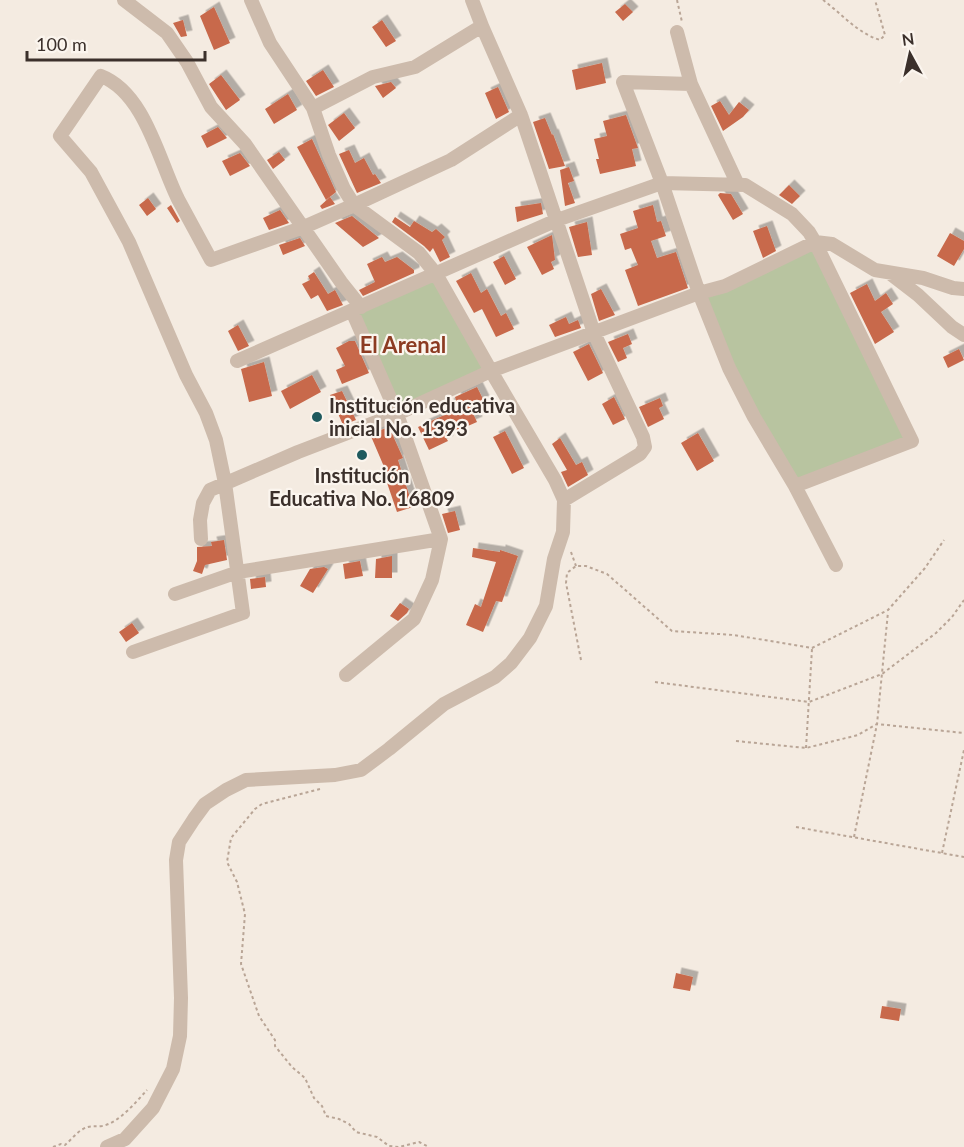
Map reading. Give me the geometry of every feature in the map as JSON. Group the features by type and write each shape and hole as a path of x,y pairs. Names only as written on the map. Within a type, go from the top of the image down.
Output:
{"street":[{"path":"124,0 167,33 187,62 211,107 245,144 304,227 357,309 441,539 432,580 414,619 346,675"},
{"path":"107,1147 125,1139 153,1108 173,1069 180,1036 181,998 178,842 205,804 246,780 335,775 361,770 444,704 495,677 511,663 530,638 546,606 554,559 563,532 564,500 555,480 436,274 419,254 354,205 329,155 313,108 270,43 251,0"},
{"path":"472,0 521,115 594,333 643,437 645,447 640,454 564,500"},
{"path":"313,108 373,77 415,67 482,26"},
{"path":"677,32 691,84 738,185"},
{"path":"133,652 243,613 225,483 216,440 206,413 186,375 129,242 91,172 60,136 101,76 111,80 128,94 160,153 177,197 211,260 304,227 451,160 521,115"},
{"path":"691,84 623,82 662,183 699,293 729,368 836,565"},
{"path":"237,362 557,220 662,183 745,185 792,214 809,232 912,441 795,486"},
{"path":"201,539 200,519 203,503 210,490 298,452 397,414 490,371 699,293 724,286 815,242 831,244 875,270 923,278 953,288 964,289"},
{"path":"888,272 964,335"},
{"path":"175,594 238,572 441,539"}],"path":[{"path":"677,0 682,17 682,27 677,32"},
{"path":"823,0 868,36 880,40 885,35 875,0"},
{"path":"581,660 566,583 567,573 576,566 586,566 607,574 672,631 734,635 812,648 888,610 925,568 945,540"},
{"path":"655,682 809,702 882,674 936,633 952,617 964,600"},
{"path":"854,837 877,724 888,610"},
{"path":"806,748 812,648"},
{"path":"736,741 806,748 858,735 877,724 964,733"},
{"path":"942,854 964,750"},
{"path":"323,789 262,804 255,809 231,838 227,862 237,882 245,914 241,964 258,1016 275,1040 275,1047 292,1068 305,1078 326,1116 349,1124 356,1132 377,1137 389,1146 399,1147 419,1142 429,1147"},
{"path":"796,827 964,857"},
{"path":"53,1147 65,1145 82,1130 92,1126 103,1126 112,1121 123,1114 151,1086"}],"green space":[{"path":"813,246 907,438 795,481 731,364 704,295"},
{"path":"436,276 488,370 398,410 356,312"}],"building":[{"path":"625,4 633,12 623,21 615,12"},
{"path":"214,7 230,43 214,50 200,16"},
{"path":"183,20 187,36 181,37 173,23"},
{"path":"382,20 396,41 386,47 372,27"},
{"path":"602,63 606,83 576,90 572,70"},
{"path":"323,70 334,87 316,96 306,81"},
{"path":"221,75 240,100 226,110 209,84"},
{"path":"391,82 396,88 383,98 375,86"},
{"path":"498,87 509,112 496,119 485,93"},
{"path":"288,94 297,110 274,124 265,109"},
{"path":"720,101 729,115 739,102 749,110 723,131 711,106"},
{"path":"344,113 355,128 339,141 328,125"},
{"path":"626,115 638,148 632,149 636,166 600,174 594,139 607,136 603,121"},
{"path":"545,118 565,166 549,169 533,122"},
{"path":"218,127 227,138 207,148 201,136"},
{"path":"312,139 336,192 326,200 297,147"},
{"path":"349,150 355,163 364,158 373,175 375,174 381,183 357,193 339,154"},
{"path":"279,152 285,160 273,169 267,160"},
{"path":"240,153 250,166 230,176 222,161"},
{"path":"569,167 574,181 568,183 575,203 565,206 560,170"},
{"path":"789,185 800,196 792,204 779,195"},
{"path":"720,193 731,194 743,214 733,220 718,195"},
{"path":"330,197 335,204 322,209 320,206"},
{"path":"148,198 156,209 147,216 139,205"},
{"path":"541,203 543,214 517,222 515,207"},
{"path":"171,205 180,221 177,223 167,208"},
{"path":"653,205 657,222 661,221 666,236 651,241 657,258 676,252 688,288 638,306 625,270 638,265 631,248 625,250 620,234 638,228 633,211"},
{"path":"280,210 289,223 269,230 263,218"},
{"path":"352,216 379,238 363,247 335,223"},
{"path":"395,217 410,227 414,221 432,232 436,229 445,237 442,240 450,257 440,262 433,248 430,252 392,222"},
{"path":"587,222 592,255 578,257 569,227"},
{"path":"767,226 776,251 763,258 753,231"},
{"path":"950,233 964,241 964,249 954,266 937,256"},
{"path":"552,235 555,260 551,262 554,269 542,275 527,247"},
{"path":"300,238 305,246 283,255 279,245"},
{"path":"504,256 516,279 505,285 493,262"},
{"path":"382,257 385,262 397,257 414,270 414,273 363,296 359,290 375,282 367,264"},
{"path":"314,272 328,294 335,290 343,305 327,311 318,295 311,299 302,284 310,280 308,276"},
{"path":"471,273 481,293 487,289 501,316 506,313 514,329 496,337 482,309 474,313 456,281"},
{"path":"867,284 875,301 886,293 893,304 881,312 894,332 875,344 850,293"},
{"path":"601,289 615,315 599,321 591,294"},
{"path":"566,317 569,324 578,320 581,328 555,337 549,325"},
{"path":"238,325 249,346 238,351 228,331"},
{"path":"628,334 632,344 623,348 627,358 618,362 608,342"},
{"path":"349,341 355,341 369,373 342,384 336,370 345,366 336,348"},
{"path":"589,344 603,373 588,381 573,352"},
{"path":"959,349 964,360 948,368 943,357"},
{"path":"264,362 272,396 249,402 241,369"},
{"path":"312,375 321,392 290,409 281,391"},
{"path":"477,387 484,401 470,407 477,422 445,436 448,441 429,450 418,427 451,412 448,404 456,400 455,397"},
{"path":"342,391 356,420 343,425 330,395"},
{"path":"614,397 625,419 613,425 602,404"},
{"path":"660,398 663,406 659,408 664,419 648,427 639,407"},
{"path":"389,427 403,458 398,460 413,507 397,512 385,477 388,476 370,434"},
{"path":"505,431 524,468 512,474 493,437"},
{"path":"698,433 714,461 697,471 681,443"},
{"path":"560,438 576,465 582,462 588,475 568,487 561,472 567,470 552,444"},
{"path":"455,511 460,530 448,533 442,514"},
{"path":"224,540 227,560 205,565 202,574 193,571 197,561 197,547 212,546 211,542"},
{"path":"473,548 500,552 500,550 518,556 502,602 496,601 483,632 466,625 475,604 481,607 496,562 472,557"},
{"path":"392,556 392,578 375,578 376,559"},
{"path":"360,561 363,576 345,579 343,564"},
{"path":"324,567 328,569 313,593 300,586 310,569"},
{"path":"265,577 266,587 251,589 250,579"},
{"path":"400,603 409,609 398,621 390,616"},
{"path":"132,623 139,633 126,642 119,632"},
{"path":"676,973 693,977 690,991 673,988"},
{"path":"882,1006 901,1009 899,1021 880,1018"}],"place":[{"name":"Institución educativa inicial No. 1393","path":"317,417"},
{"name":"Institución Educativa No. 16809","path":"362,455"}],"district":[{"name":"El Arenal","path":"403,345"}]}
